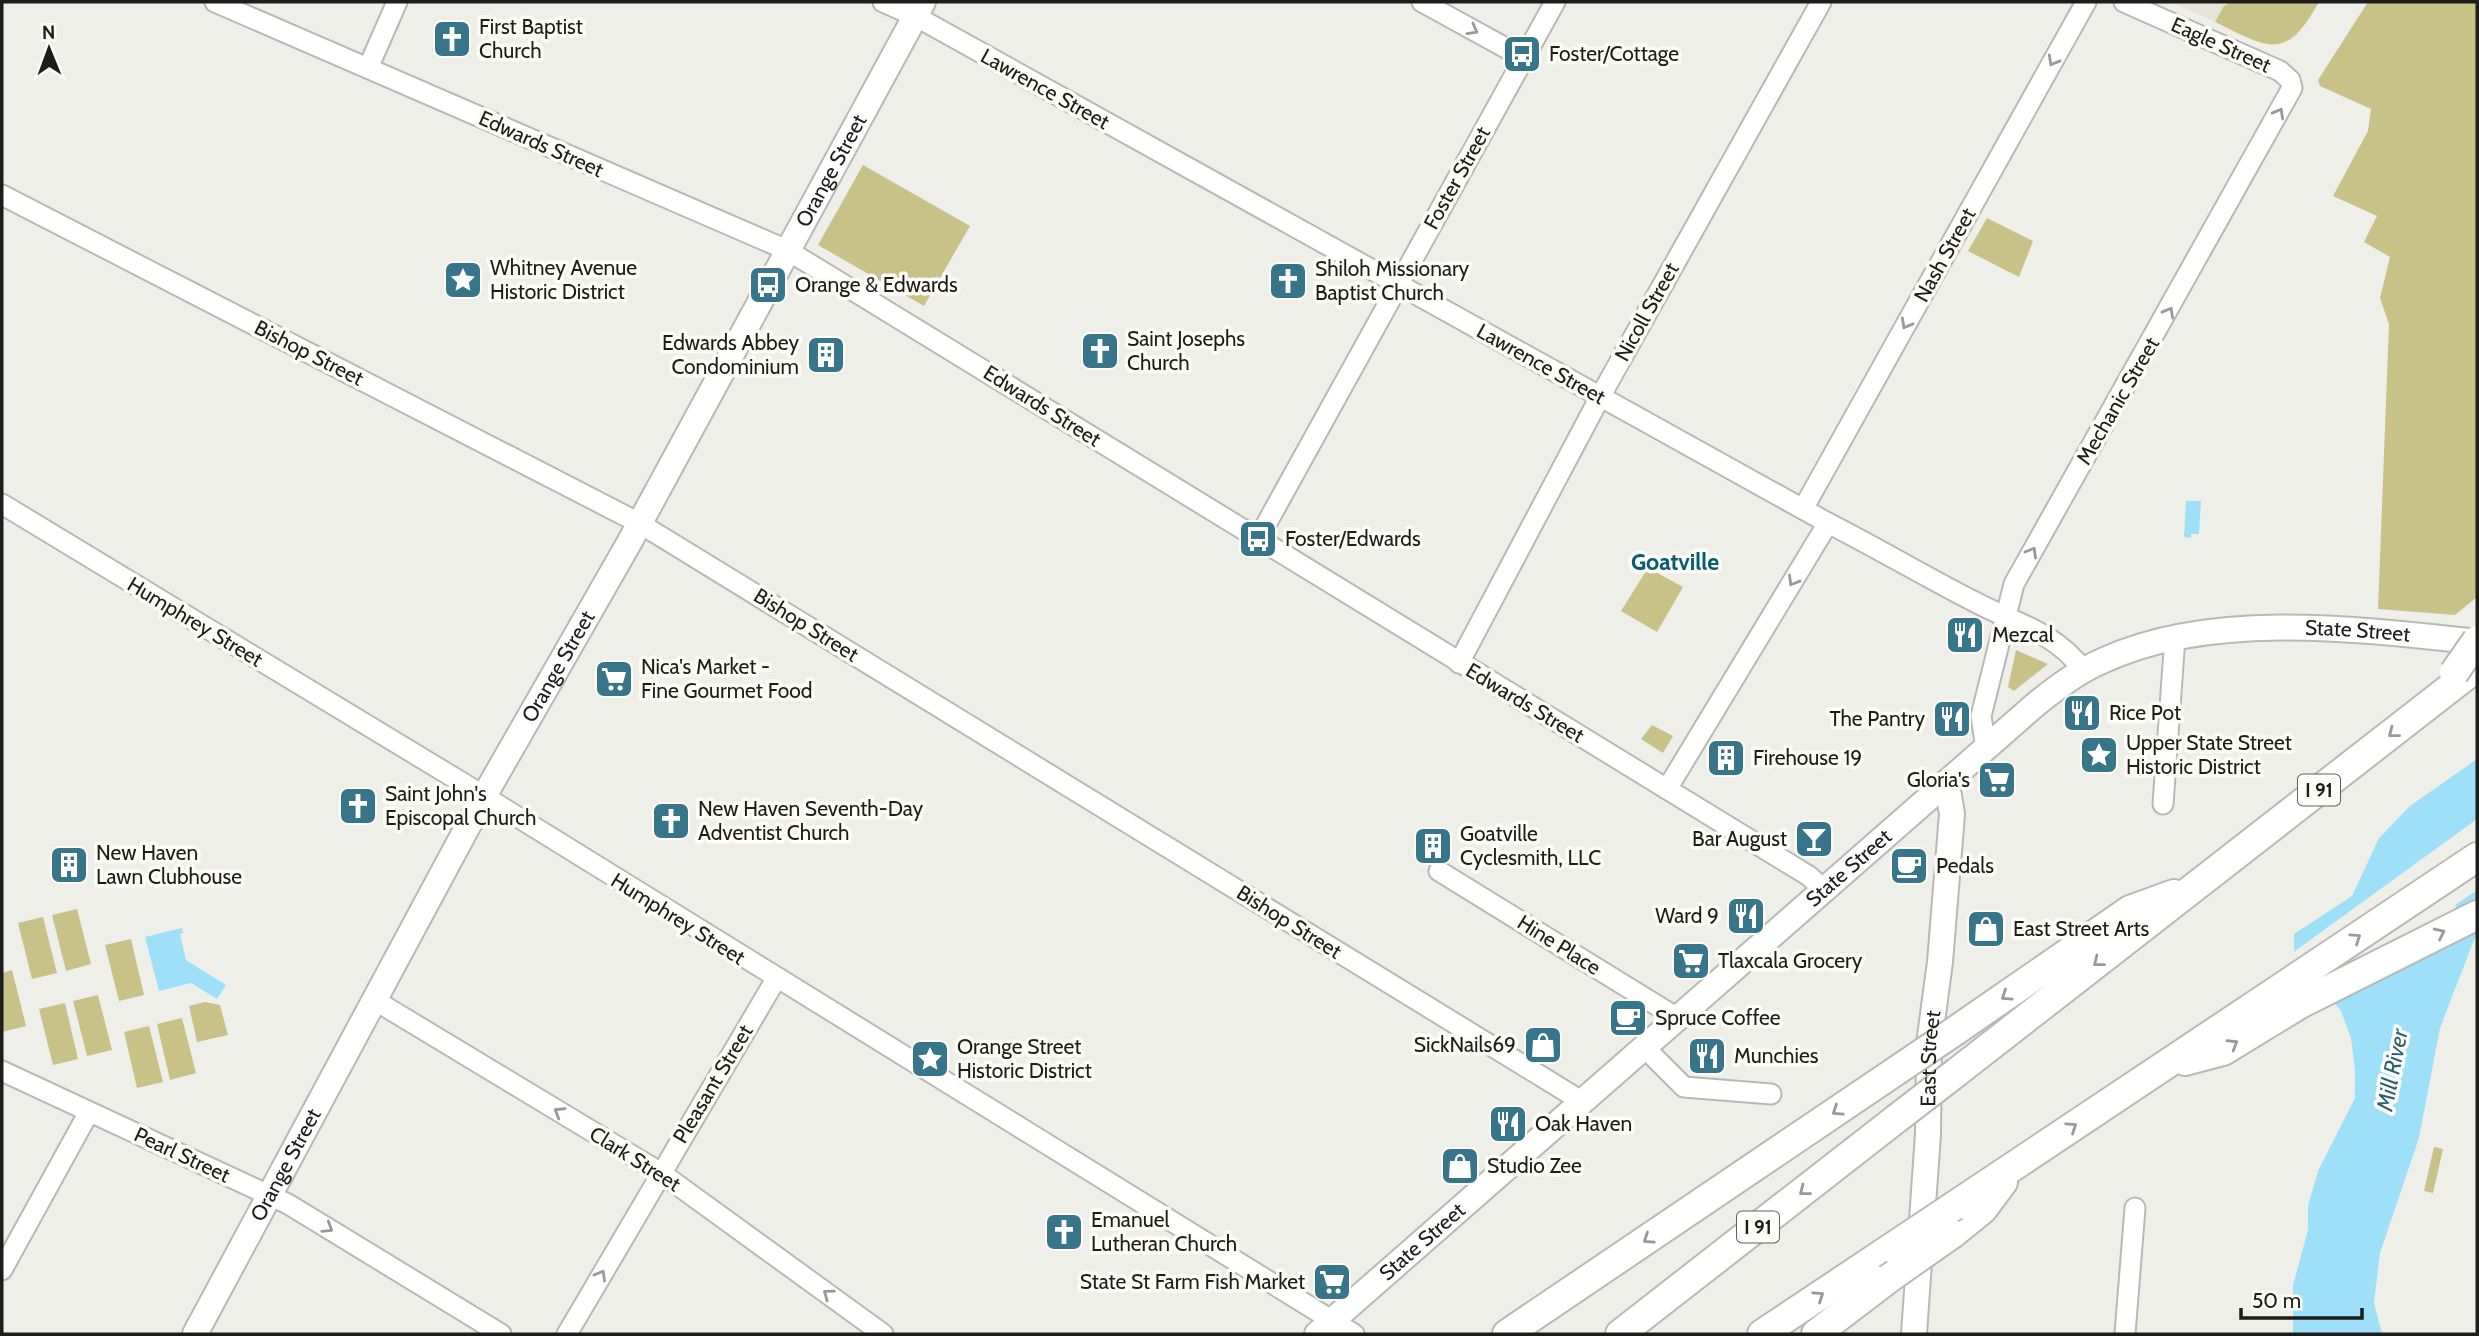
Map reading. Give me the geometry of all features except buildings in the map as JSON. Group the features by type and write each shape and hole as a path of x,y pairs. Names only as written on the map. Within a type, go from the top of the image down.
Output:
{"highway":[{"path":"2462,676 2477,641"},
{"name":"I 91","path":"1620,1334 2462,676"},
{"path":"1762,1334 2169,1063 2223,1051 2477,857"},
{"path":"1507,1334 2130,910 2156,898 2190,890"},
{"path":"2306,986 2477,915"},
{"path":"1816,1334 1983,1209 2015,1165"}],"main road":[{"name":"Orange Street","path":"195,1334 483,798 639,523 919,9"},
{"name":"State Street","path":"1324,1328 2035,705 2083,670 2134,648 2175,637 2241,631 2310,629 2477,641"},
{"name":"East Street","path":"1914,1334 1928,1134 1929,1044 1941,952 1952,814 1947,784"}],"street":[{"name":"Edwards Street","path":"215,2 787,250 1809,876 1825,891"},
{"path":"368,68 397,2"},
{"name":"Lawrence Street","path":"883,2 919,9 1398,285 1978,604 2025,623 2059,646 2083,670"},
{"path":"1422,2 1524,58"},
{"name":"Foster Street","path":"1258,539 1555,2"},
{"name":"Nicoll Street","path":"1459,663 1600,397 1821,2"},
{"name":"Nash Street","path":"1803,509 2087,2"},
{"name":"Eagle Street","path":"2124,2 2280,71"},
{"name":"Mechanic Street","path":"1986,749 1981,716 2004,614 2014,584 2291,92 2290,80 2280,71"},
{"name":"Bishop Street","path":"2,195 639,523 1583,1102"},
{"name":"Humphrey Street","path":"2,504 776,979 1324,1328 1354,1334"},
{"path":"1667,789 1828,523"},
{"path":"2163,804 2175,637"},
{"name":"Hine Place","path":"1439,871 1679,1019"},
{"name":"Pleasant Street","path":"567,1334 776,979"},
{"name":"Clark Street","path":"376,1001 661,1173 883,1334"},
{"path":"1645,1048 1684,1087 1771,1094"},
{"name":"Pearl Street","path":"2,1071 269,1195 501,1334"},
{"path":"2,1270 89,1112"},
{"path":"2125,1334 2135,1208"}],"shaded area":[{"path":"2171,2 2319,2 2296,37 2279,45 2263,44"},
{"path":"2231,2 2319,2 2297,34 2275,44 2250,39 2215,22 2224,6"},
{"path":"2368,2 2477,2 2477,597 2455,615 2378,609 2389,324 2380,298 2390,257 2364,242 2377,216 2333,196 2368,131 2371,109 2320,86 2318,80"},
{"path":"863,165 970,226 924,306 818,245"},
{"path":"1987,218 2033,241 2019,277 1968,251"},
{"path":"1648,568 1683,587 1657,632 1621,611"},
{"path":"2016,650 2048,664 2014,691 2008,687"},
{"path":"1652,725 1673,736 1663,753 1641,739"},
{"path":"77,909 91,964 66,971 52,915"},
{"path":"43,917 57,973 32,979 18,923"},
{"path":"131,939 144,995 119,1001 105,945"},
{"path":"12,970 26,1026 2,1032 2,973"},
{"path":"98,995 112,1050 87,1056 73,1001"},
{"path":"205,1002 220,1005 228,1035 197,1042 189,1006"},
{"path":"65,1003 78,1059 53,1065 39,1009"},
{"path":"182,1018 196,1073 170,1080 157,1024"},
{"path":"149,1026 163,1082 137,1088 124,1032"},
{"path":"2434,1147 2443,1149 2433,1193 2424,1191"}],"water":[{"path":"2186,501 2201,501 2199,534 2191,534 2191,538 2184,537"},
{"name":"Mill River","path":"2477,759 2477,932 2440,1028 2419,1138 2380,1253 2374,1303 2382,1334 2293,1334 2293,1285 2308,1230 2308,1206 2318,1171 2355,1098 2351,1038 2341,1011 2294,953 2294,934 2352,896 2379,838 2410,806"},
{"path":"182,928 183,933 180,934 186,960 226,985 217,999 191,983 159,991 145,937"}],"pier":[{"path":"2477,819 2477,890 2455,905 2460,914 2477,905 2477,931 2331,1004 2291,954"}],"place":[{"name":"First Baptist Church","path":"452,39"},
{"name":"Foster/Cottage","path":"1522,54"},
{"name":"Whitney Avenue Historic District","path":"463,280"},
{"name":"Shiloh Missionary Baptist Church","path":"1288,281"},
{"name":"Orange & Edwards","path":"768,285"},
{"name":"Saint Josephs Church","path":"1100,351"},
{"name":"Edwards Abbey Condominium","path":"826,355"},
{"name":"Foster/Edwards","path":"1258,539"},
{"name":"Mezcal","path":"1965,635"},
{"name":"Nica's Market - Fine Gourmet Food","path":"614,679"},
{"name":"Rice Pot","path":"2082,713"},
{"name":"The Pantry","path":"1952,719"},
{"name":"Upper State Street Historic District","path":"2099,755"},
{"name":"Firehouse 19","path":"1726,758"},
{"name":"Gloria's","path":"1997,780"},
{"name":"Saint John's Episcopal Church","path":"358,806"},
{"name":"New Haven Seventh-Day Adventist Church","path":"671,821"},
{"name":"Bar August","path":"1814,839"},
{"name":"Goatville Cyclesmith, LLC","path":"1433,846"},
{"name":"New Haven Lawn Clubhouse","path":"69,865"},
{"name":"Pedals","path":"1909,866"},
{"name":"Ward 9","path":"1746,916"},
{"name":"East Street Arts","path":"1986,929"},
{"name":"Tlaxcala Grocery","path":"1691,961"},
{"name":"Spruce Coffee","path":"1628,1018"},
{"name":"SickNails69","path":"1543,1045"},
{"name":"Munchies","path":"1707,1056"},
{"name":"Orange Street Historic District","path":"930,1059"},
{"name":"Oak Haven","path":"1508,1124"},
{"name":"Studio Zee","path":"1460,1166"},
{"name":"Emanuel Lutheran Church","path":"1064,1232"},
{"name":"State St Farm Fish Market","path":"1332,1282"}],"district":[{"name":"Goatville","path":"1675,562"}]}
